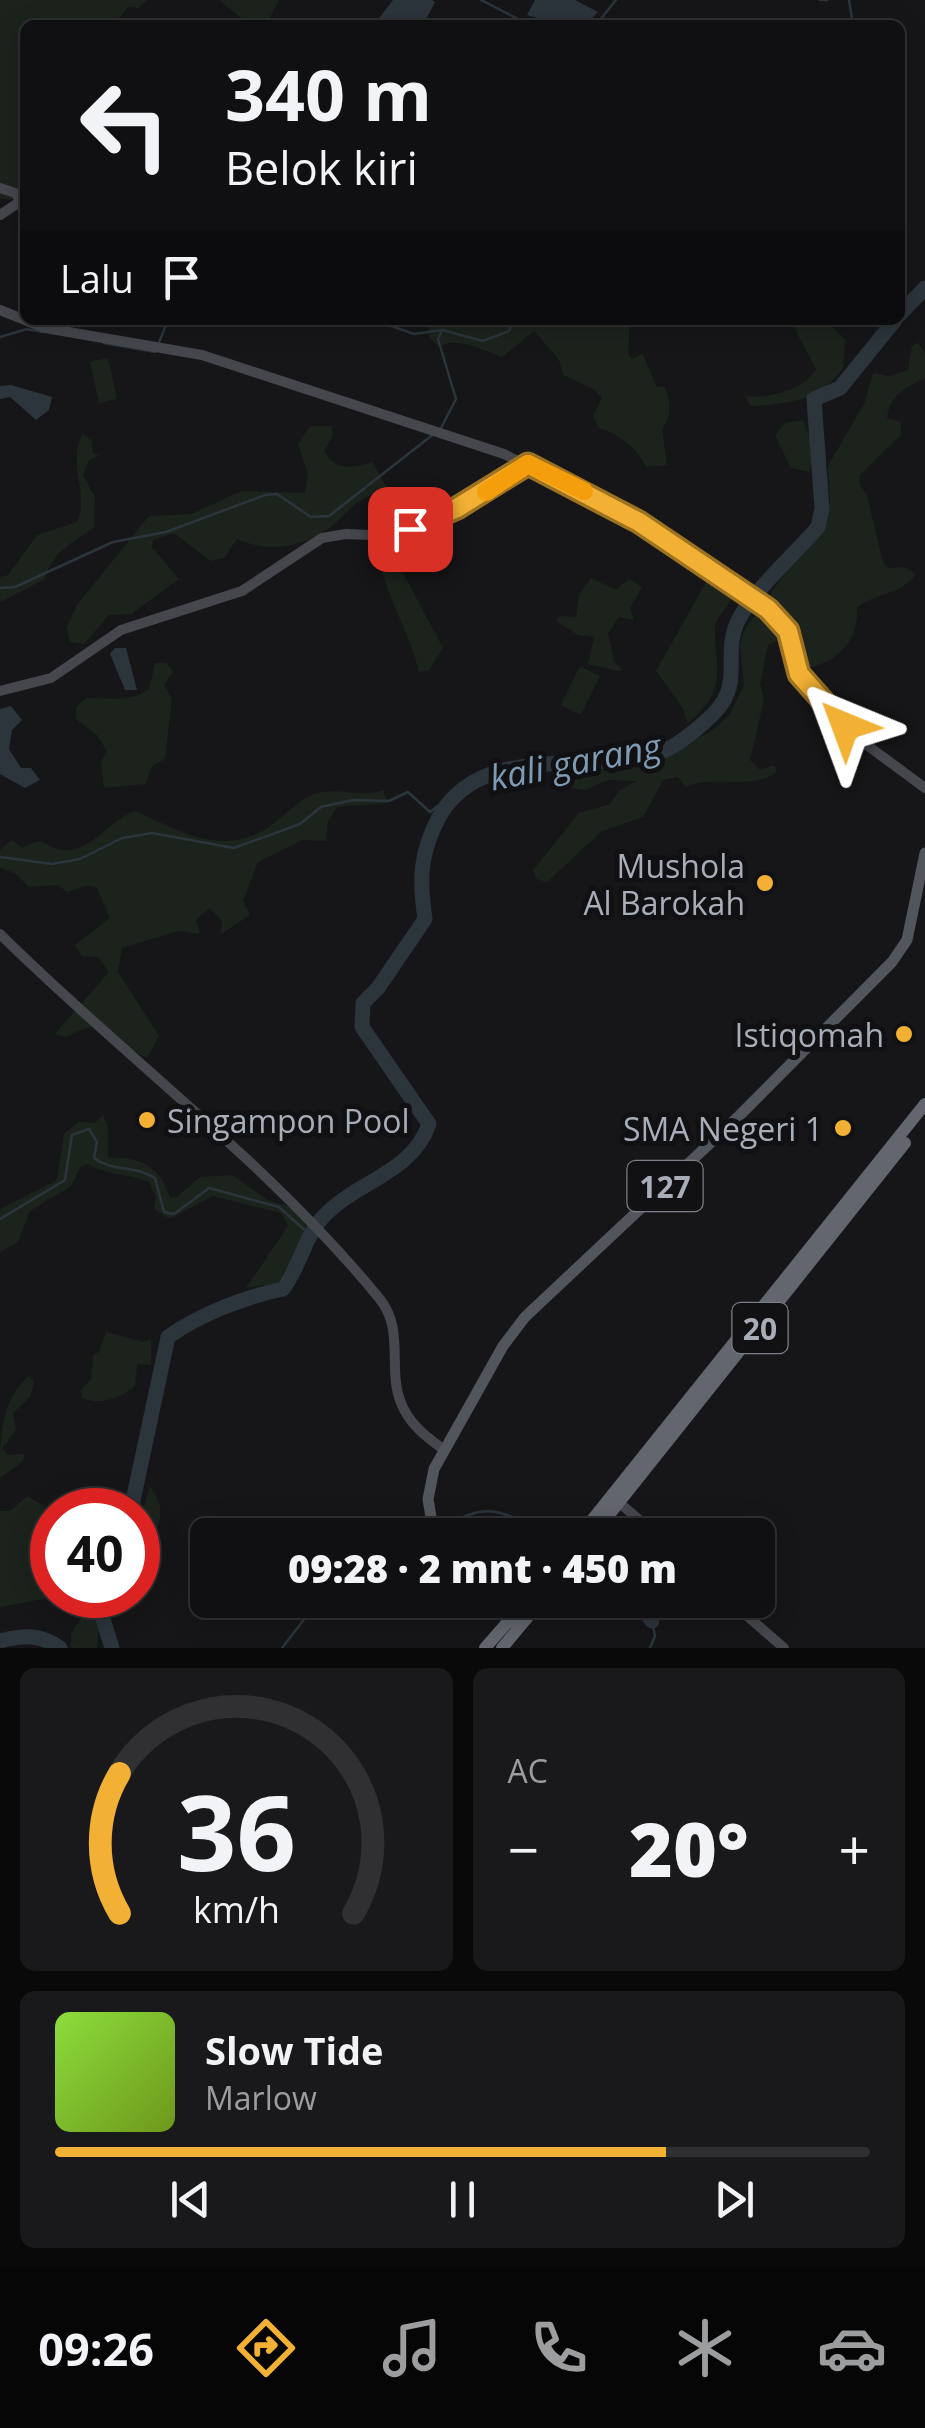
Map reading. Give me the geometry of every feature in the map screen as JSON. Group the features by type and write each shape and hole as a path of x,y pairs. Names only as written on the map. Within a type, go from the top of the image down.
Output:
{"highway":[{"name":"20","path":"597,1518 864,1191 925,1104"},
{"name":"20","path":"895,1150 925,1118"},
{"name":"20","path":"604,1518 615,1500"},
{"path":"502,1648 517,1618"},
{"path":"485,1648 522,1618"}],"main road":[{"name":"127","path":"431,1518 428,1499 434,1469 525,1316 828,1030 903,949 925,854"},
{"path":"507,1618 514,1625"}],"street":[{"path":"0,188 15,192 20,202 14,210 0,214"},
{"path":"38,325 159,346 445,433 528,464 625,514 768,609 788,631 799,674 814,695 860,740 925,788"},
{"path":"0,691 50,678 121,630 242,591 322,538 346,534 392,536 436,519 528,464"},
{"path":"0,934 304,1215 385,1307 396,1334 394,1376 401,1404 416,1426 444,1450"},
{"path":"615,1500 637,1518"},
{"path":"750,1618 784,1648"}],"shaded area":[{"path":"0,0 147,0 138,8 128,7 117,20 20,20 20,200 0,199"},
{"path":"219,0 279,0 269,20 244,20"},
{"path":"393,0 435,2 426,20 378,20"},
{"path":"535,0 575,0 598,12 590,20 545,20 527,15"},
{"path":"428,325 630,325 628,355 633,359 642,353 657,387 665,387 669,414 662,429 667,465 646,467 627,443 599,428 593,416 602,398 594,389 563,375 559,360 534,331 502,357 462,343 439,347 429,337"},
{"path":"793,325 831,325 845,340 843,368 824,388 803,399 751,406 745,396 785,391 804,382 816,369"},
{"path":"918,343 925,353 925,378 895,398 887,418 901,422 901,435 860,475 859,483 867,495 883,562 888,568 904,567 916,574 896,590 857,607 850,639 828,661 806,668 796,642 783,638 768,645 760,684 764,699 750,760 760,770 774,765 777,772 757,781 685,787 678,777 663,780 643,817 602,831 547,882 536,879 533,870 579,813 610,804 620,790 637,781 608,780 585,790 557,786 553,775 647,766 713,730 729,715 744,686 740,646 744,631 793,562 820,534 830,505 828,466 864,404 873,373 890,376 908,370 912,346"},
{"path":"108,358 117,399 99,403 90,362"},
{"path":"11,385 52,397 49,410 36,420 10,397 0,399 0,386"},
{"path":"803,420 814,448 809,472 791,468 775,435 785,423"},
{"path":"310,426 332,426 333,435 324,451 333,462 351,467 372,462 386,486 384,493 366,497 326,530 293,545 259,546 237,539 224,558 211,561 174,533 153,540 152,547 179,579 131,614 109,615 84,644 70,642 67,627 77,605 149,516 191,514 242,491 305,493 308,474 298,444"},
{"path":"83,434 92,441 92,452 99,456 89,460 83,475 95,497 94,528 57,555 45,579 0,602 0,577 8,575 37,535 77,522 81,501 77,456"},
{"path":"386,541 443,648 429,670 419,672 388,589 380,557 380,544"},
{"path":"710,575 737,591 715,623 715,688 688,723 682,707 656,671"},
{"path":"591,578 616,590 629,579 642,587 630,608 634,620 619,617 608,633 614,661 622,670 619,671 588,664 594,637 578,635 556,621 560,616 576,617 579,594"},
{"path":"115,648 126,648 137,690 125,690 110,654"},
{"path":"155,663 166,663 173,671 164,685 172,699 165,759 153,765 145,784 104,788 101,762 107,752 98,736 76,719 76,707 86,698 141,694 149,689"},
{"path":"580,666 600,676 581,715 561,705"},
{"path":"11,706 22,720 12,730 9,749 21,768 31,768 40,780 25,788 0,774 0,709"},
{"path":"383,790 388,803 337,807 328,821 326,841 303,840 258,862 243,901 250,915 221,934 222,921 210,908 196,920 200,934 178,931 122,948 118,972 159,1036 147,1058 103,1028 94,1027 66,1037 55,1034 109,972 98,957 82,956 75,945 110,918 97,888 88,885 67,892 58,885 29,887 16,874 0,867 0,850 12,840 22,848 38,841 72,850 91,842 135,811 198,837 230,841 264,830 314,794"},
{"path":"103,1115 108,1128 108,1158 130,1159 148,1166 161,1178 170,1198 177,1197 200,1177 232,1175 269,1201 289,1206 306,1224 304,1239 278,1283 246,1288 288,1226 281,1213 213,1196 170,1219 154,1209 156,1197 149,1182 88,1164 81,1166 71,1186 30,1211 18,1242 0,1252 0,1209 57,1180 64,1134 79,1122 95,1123"},
{"path":"106,1332 144,1342 151,1339 151,1365 137,1364 135,1386 124,1394 103,1401 82,1398 81,1390 91,1379 93,1355 99,1352"},
{"path":"29,1376 34,1382 30,1397 13,1413 16,1430 2,1448 8,1455 25,1454 23,1461 0,1478 2,1435 7,1409"},
{"path":"30,1497 30,1601 0,1607 0,1511 10,1511"},
{"path":"81,1618 99,1618 97,1648 71,1648 71,1634"}],"waterway":[{"path":"481,0 520,20"},
{"path":"600,20 616,0"},
{"path":"820,0 827,0"},
{"path":"849,0 852,20"},
{"name":"kali garang","path":"905,309 925,288"},
{"path":"158,345 166,325"},
{"path":"388,325 414,334 442,330"},
{"path":"441,428 456,399 438,339 442,330 483,341 509,331 512,325"},
{"name":"kali garang","path":"136,1488 168,1337 223,1307 283,1289 325,1215 411,1154 429,1124 362,1027 363,1003 378,988 425,919 423,866 439,817 458,793 482,778 509,769 633,759 661,752 716,711 729,689 732,643 739,619 765,584 818,527 822,509 814,399 840,388 891,325"},
{"path":"0,337 27,329 42,332"},
{"path":"104,343 155,352"},
{"path":"0,588 15,587 113,542 166,532 265,495 277,494 311,517 329,516 435,433"},
{"path":"0,857 52,864 80,859 122,838 152,833 234,848 300,824 321,807 353,800 389,801 408,792 430,812 452,795"},
{"path":"0,1219 65,1180 72,1135 89,1129 97,1142 94,1158 155,1178 164,1212 174,1214 209,1188 279,1207 309,1234"},
{"path":"461,1518 482,1511 514,1518"},
{"name":"kali garang","path":"103,1618 112,1648"},
{"path":"282,1648 305,1618"},
{"path":"650,1648 655,1636 652,1621"},
{"name":"kali garang","path":"0,1641 32,1637 60,1648"}],"slow traffic":[{"path":"486,492 528,464 584,491"}],"place":[{"name":"Mushola Al Barokah","path":"765,883"},
{"name":"Istiqomah","path":"904,1034"},
{"name":"Singampon Pool","path":"147,1120"},
{"name":"SMA Negeri 1","path":"843,1128"}],"route":[{"path":"410,529 457,508 528,464 639,522 749,593 788,631 799,674 845,726"}]}
